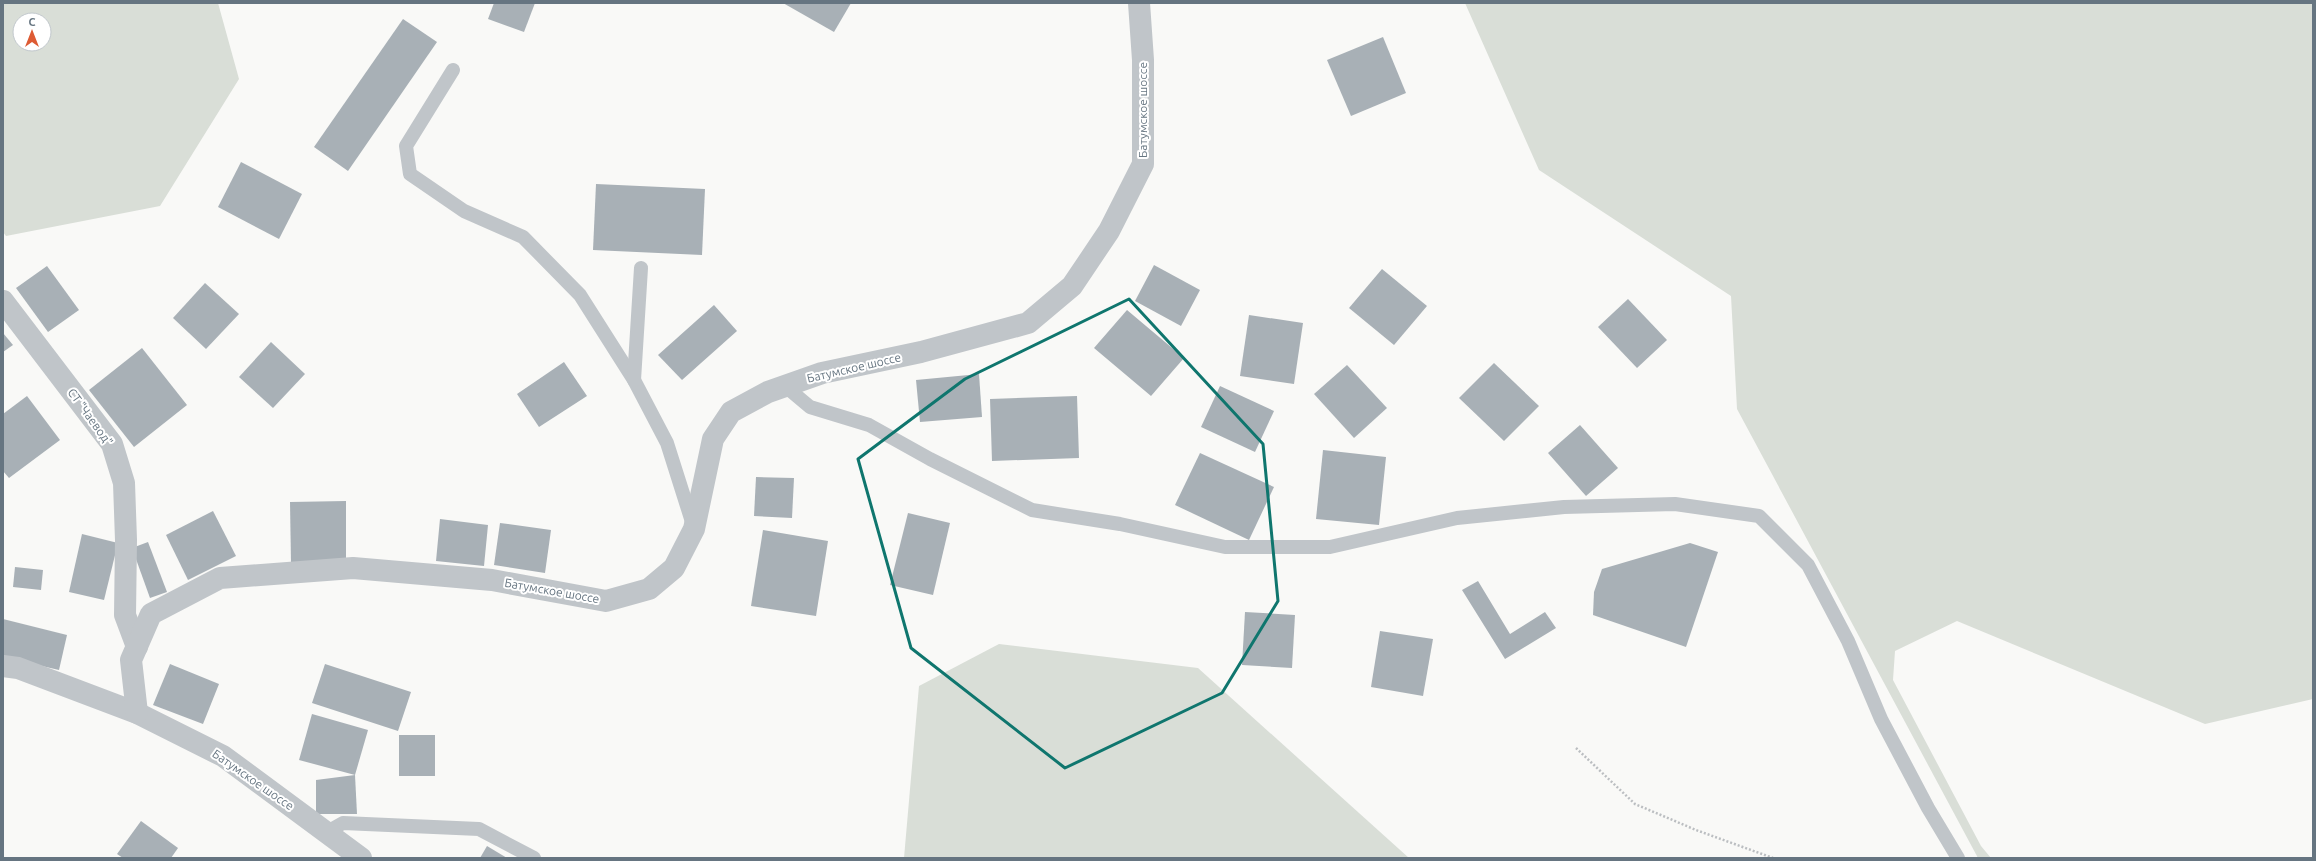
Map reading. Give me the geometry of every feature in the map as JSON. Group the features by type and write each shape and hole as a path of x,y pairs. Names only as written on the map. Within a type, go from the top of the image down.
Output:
{"street":[{"name":"Батумское шоссе","path":"137,713 131,660 151,614 220,578 353,568 492,580 606,600 649,589 674,568 694,529 713,439 731,412 768,392 822,373 921,352 1028,323 1072,286 1110,231 1143,164 1143,60 1139,3"},
{"name":"СТ \"Чаевод\"","path":"3,301 112,444 124,483 126,540 125,614 137,647"},
{"name":"Батумское шоссе","path":"3,666 18,668 137,713 223,756 361,858"}],"lane":[{"path":"454,70 406,146 410,174 464,211 523,238 580,295 634,380 667,443 694,529"},
{"path":"634,380 640,268"},
{"path":"785,386 810,407 869,425 930,459 1032,510 1120,524 1225,547 1330,547 1457,518 1564,507 1675,504 1759,516 1808,565 1848,641 1881,719 1928,808 1958,858"},
{"path":"327,832 343,823 480,828 534,858"}],"path":[{"path":"1576,748 1635,804 1696,830 1772,858"}],"highlighted area":[{"path":"1129,299 1263,444 1278,601 1222,693 1065,768 911,648 858,459 965,379"}],"shaded area":[{"path":"3,3 218,3 239,79 160,206 6,236 3,232"},
{"path":"1465,3 2313,3 2313,699 2205,724 1957,621 1895,651 1893,680 1981,846 1991,858 1978,858 1737,409 1731,296 1539,170"},
{"path":"999,644 1198,668 1409,858 904,858 919,686"}],"building":[{"path":"494,3 535,3 524,32 488,19"},
{"path":"783,3 851,3 834,32"},
{"path":"403,19 437,42 348,171 314,147"},
{"path":"1383,37 1406,93 1351,116 1327,60"},
{"path":"241,162 302,194 279,239 218,207"},
{"path":"596,184 705,189 702,255 593,250"},
{"path":"1154,265 1200,290 1181,326 1135,301"},
{"path":"47,266 79,310 48,332 16,288"},
{"path":"1382,269 1427,306 1394,345 1349,308"},
{"path":"205,283 239,314 206,349 173,318"},
{"path":"1628,299 1667,340 1637,368 1598,327"},
{"path":"714,305 737,331 682,380 658,355"},
{"path":"1127,310 1184,358 1151,396 1094,348"},
{"path":"1249,315 1303,323 1294,384 1240,376"},
{"path":"3,333 13,345 3,352"},
{"path":"271,342 305,374 273,408 239,377"},
{"path":"142,348 187,405 134,447 89,390"},
{"path":"564,362 587,396 539,427 517,394"},
{"path":"1494,363 1539,406 1504,441 1459,398"},
{"path":"1347,365 1387,408 1354,438 1314,394"},
{"path":"979,374 982,417 920,422 916,380"},
{"path":"1220,386 1274,411 1255,452 1201,427"},
{"path":"27,396 60,440 9,478 3,471 3,414"},
{"path":"1077,396 1079,458 992,461 990,399"},
{"path":"1580,425 1618,468 1586,496 1548,453"},
{"path":"1323,450 1386,457 1379,525 1316,519"},
{"path":"1200,453 1274,487 1249,540 1175,505"},
{"path":"756,477 794,478 792,518 754,516"},
{"path":"346,501 346,562 291,564 290,502"},
{"path":"213,511 236,556 188,580 166,535"},
{"path":"908,513 950,523 933,595 890,585"},
{"path":"440,519 488,525 484,566 436,561"},
{"path":"500,523 551,530 545,573 494,565"},
{"path":"763,530 828,541 816,616 751,606"},
{"path":"82,534 118,543 104,600 69,592"},
{"path":"148,542 167,592 150,598 132,548"},
{"path":"1690,543 1718,552 1686,647 1593,615 1594,592 1602,569"},
{"path":"15,567 43,570 41,590 13,587"},
{"path":"1478,581 1510,634 1545,612 1556,628 1505,659 1462,590"},
{"path":"1245,612 1295,615 1292,668 1242,665"},
{"path":"3,619 67,635 59,670 3,657"},
{"path":"1380,631 1433,639 1423,696 1371,687"},
{"path":"170,664 219,684 203,724 153,705"},
{"path":"325,664 411,692 398,731 312,703"},
{"path":"312,714 368,730 355,775 299,760"},
{"path":"399,735 435,735 435,776 399,776"},
{"path":"355,775 357,814 316,814 316,780"},
{"path":"141,821 178,848 171,858 123,858 117,854"},
{"path":"487,846 507,858 480,858"}]}
